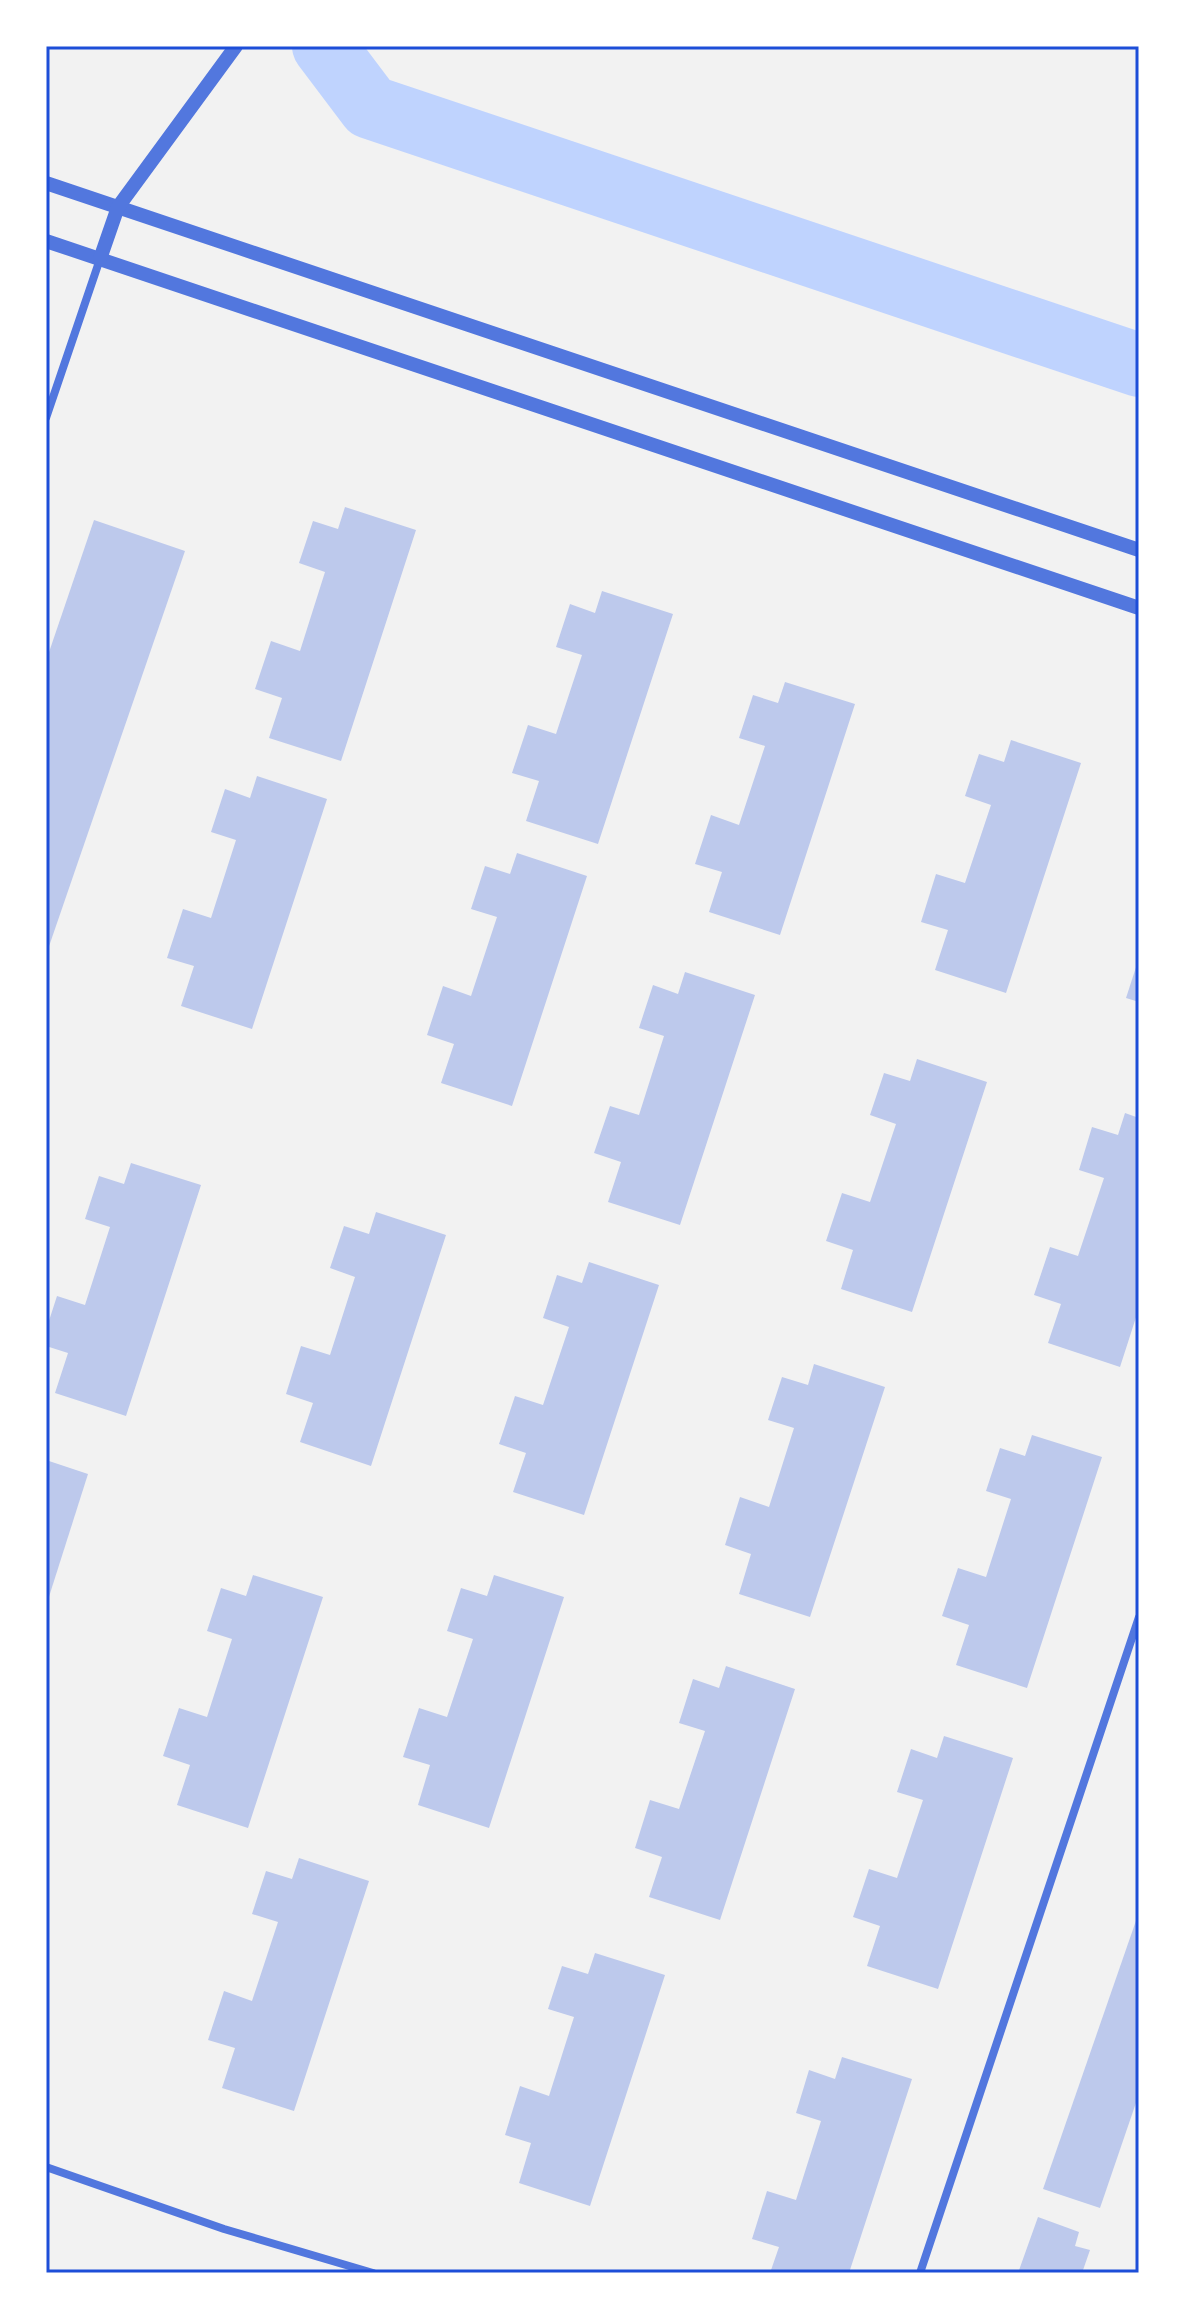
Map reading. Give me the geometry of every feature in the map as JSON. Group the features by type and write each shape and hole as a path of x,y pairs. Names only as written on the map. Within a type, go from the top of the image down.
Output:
{"street":[{"path":"46,418 118,207 236,46"},
{"path":"46,183 1139,550"},
{"path":"46,241 1139,608"},
{"path":"920,2273 1139,1617"},
{"path":"46,2167 224,2229 373,2273"}],"building":[{"path":"345,507 416,530 341,761 269,738 282,698 255,689 271,641 300,651 325,572 299,563 313,521 338,529"},
{"path":"94,520 185,551 46,955 46,661"},
{"path":"602,591 673,614 598,844 526,821 539,781 512,773 528,725 556,734 582,655 556,647 570,604 595,613"},
{"path":"785,682 855,704 780,935 709,912 722,872 695,864 711,815 739,825 765,746 739,738 753,695 778,703"},
{"path":"1011,740 1081,763 1006,993 935,970 948,930 921,922 936,874 965,883 991,805 965,796 979,754 1004,762"},
{"path":"257,776 327,799 252,1029 181,1006 194,966 167,958 183,909 211,918 236,840 211,832 225,789 250,798"},
{"path":"517,853 587,876 512,1106 441,1083 454,1044 427,1035 443,986 471,996 497,917 471,909 485,866 510,874"},
{"path":"1139,961 1139,1002 1126,998"},
{"path":"685,972 755,995 680,1225 608,1202 621,1162 594,1153 610,1106 639,1115 664,1036 639,1028 653,985 678,994"},
{"path":"917,1059 987,1082 912,1312 841,1289 853,1250 826,1241 842,1193 870,1202 896,1124 870,1115 884,1073 910,1081"},
{"path":"1125,1113 1139,1118 1139,1308 1120,1367 1048,1343 1061,1304 1034,1295 1050,1247 1078,1256 1104,1178 1079,1170 1092,1127 1118,1135"},
{"path":"131,1163 201,1185 126,1416 55,1393 68,1353 46,1346 46,1330 57,1296 85,1305 110,1227 85,1219 99,1176 124,1184"},
{"path":"376,1212 446,1235 371,1466 300,1442 313,1403 286,1394 301,1346 330,1355 355,1277 330,1268 344,1226 369,1234"},
{"path":"589,1262 659,1285 584,1515 513,1492 526,1453 499,1444 515,1396 543,1405 569,1327 543,1318 557,1275 582,1283"},
{"path":"814,1364 885,1387 810,1617 739,1594 751,1554 725,1545 740,1497 769,1507 794,1428 768,1420 782,1377 808,1385"},
{"path":"1032,1435 1102,1457 1027,1688 956,1665 969,1625 942,1616 958,1568 986,1577 1011,1499 986,1491 1000,1448 1025,1456"},
{"path":"46,1460 88,1474 47,1603 46,1603"},
{"path":"253,1575 323,1597 248,1828 177,1805 190,1765 163,1756 179,1708 207,1717 232,1639 207,1631 221,1588 246,1596"},
{"path":"494,1575 564,1597 489,1828 418,1805 430,1765 403,1757 419,1708 447,1717 473,1639 447,1631 461,1588 487,1596"},
{"path":"726,1666 795,1689 720,1920 649,1897 662,1857 635,1848 650,1800 679,1809 705,1731 679,1723 693,1679 719,1688"},
{"path":"944,1736 1013,1758 938,1989 867,1966 880,1926 853,1917 869,1869 897,1878 923,1800 897,1792 911,1749 937,1758"},
{"path":"299,1858 369,1881 294,2111 222,2088 235,2048 208,2040 224,1991 252,2001 278,1922 252,1914 266,1871 292,1879"},
{"path":"1139,1912 1139,2094 1100,2208 1043,2189"},
{"path":"595,1953 665,1975 590,2206 519,2183 531,2143 505,2135 520,2086 549,2096 574,2017 548,2009 562,1966 588,1974"},
{"path":"842,2057 912,2079 849,2273 770,2273 779,2247 752,2239 767,2191 796,2200 821,2121 796,2113 809,2070 835,2079"},
{"path":"1038,2217 1079,2232 1075,2246 1090,2250 1082,2273 1018,2273"}],"waterway":[{"path":"324,46 370,107 1139,365"}]}
